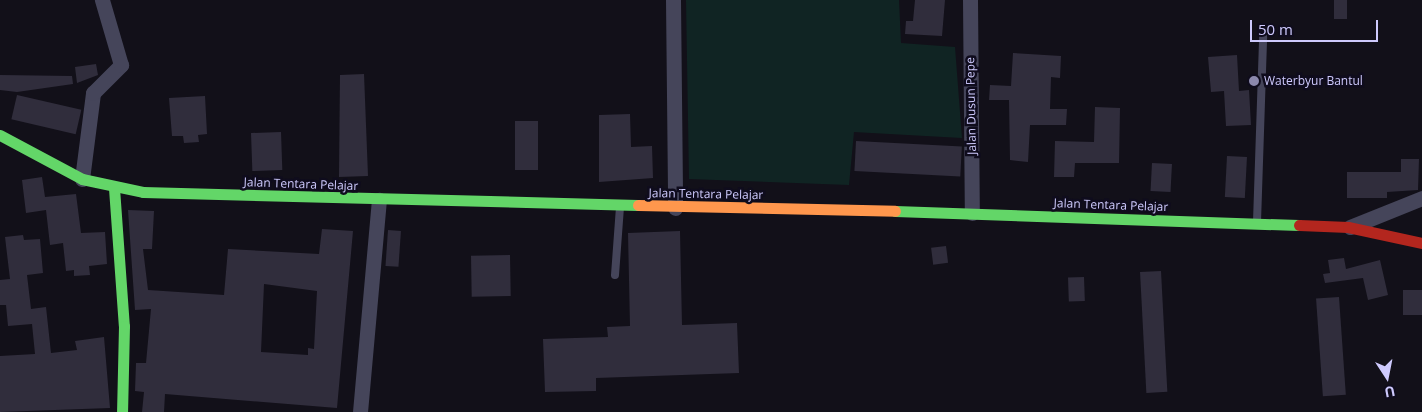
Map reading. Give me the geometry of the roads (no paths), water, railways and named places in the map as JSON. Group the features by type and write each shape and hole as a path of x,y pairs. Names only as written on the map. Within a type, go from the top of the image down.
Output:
{"main road":[{"name":"Jalan Tentara Pelajar","path":"0,135 82,179 114,188 379,200 620,207 972,213 1257,224 1348,228 1422,243"},
{"path":"114,188 124,326 122,412"}],"street":[{"path":"82,179 93,93 121,65 102,0"},
{"path":"673,0 675,208"},
{"name":"Jalan Dusun Pepe","path":"970,0 972,213"},
{"path":"1348,228 1422,198"},
{"path":"360,412 379,200"}],"lane":[{"path":"1257,224 1263,37"},
{"path":"615,275 620,207"}],"place":[{"name":"Waterbyur Bantul","path":"1254,81"}]}
